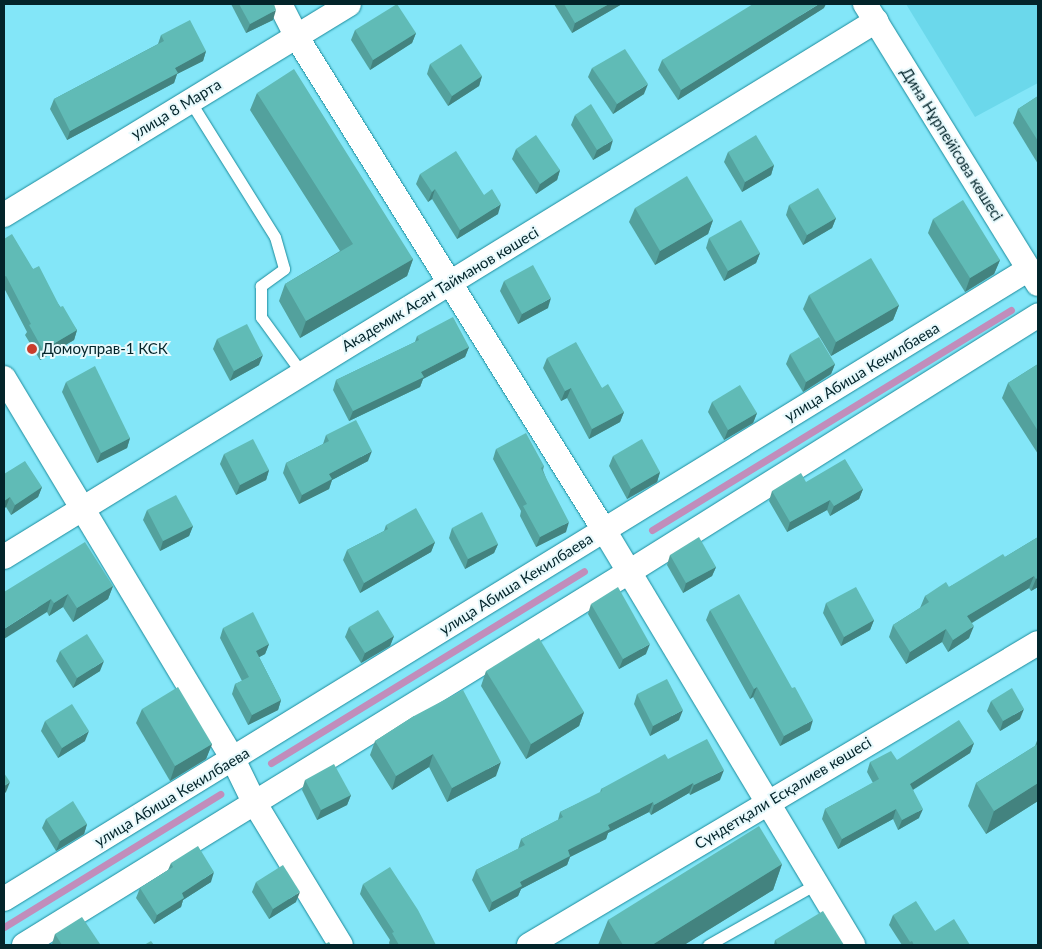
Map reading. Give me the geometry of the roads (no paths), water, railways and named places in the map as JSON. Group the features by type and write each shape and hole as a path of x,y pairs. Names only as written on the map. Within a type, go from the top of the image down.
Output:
{"street":[{"path":"280,4 296,36 604,530 853,945"},
{"name":"улица 8 Марта","path":"4,215 348,4"},
{"name":"Дина Нұрпейісова көшесі","path":"870,12 1034,277"},
{"name":"Академик Асан Тайманов көшесі","path":"4,557 302,372 452,284 870,12"},
{"name":"улица Абиша Кекилбаева","path":"4,899 604,530 1034,277"},
{"path":"24,945 629,572 1038,315"},
{"path":"4,378 84,508 233,759 254,802 341,945"},
{"name":"Сүндетқали Есқалиев көшесі","path":"529,945 1038,643"}],"lane":[{"path":"190,101 276,237 284,269 261,286 261,317 302,372"},
{"path":"708,945 816,884"}],"waterway":[{"path":"652,530 1011,310"},
{"path":"271,763 584,571"},
{"path":"4,927 220,794"}],"place":[{"name":"Домоуправ-1 КСК","path":"32,349"}]}
